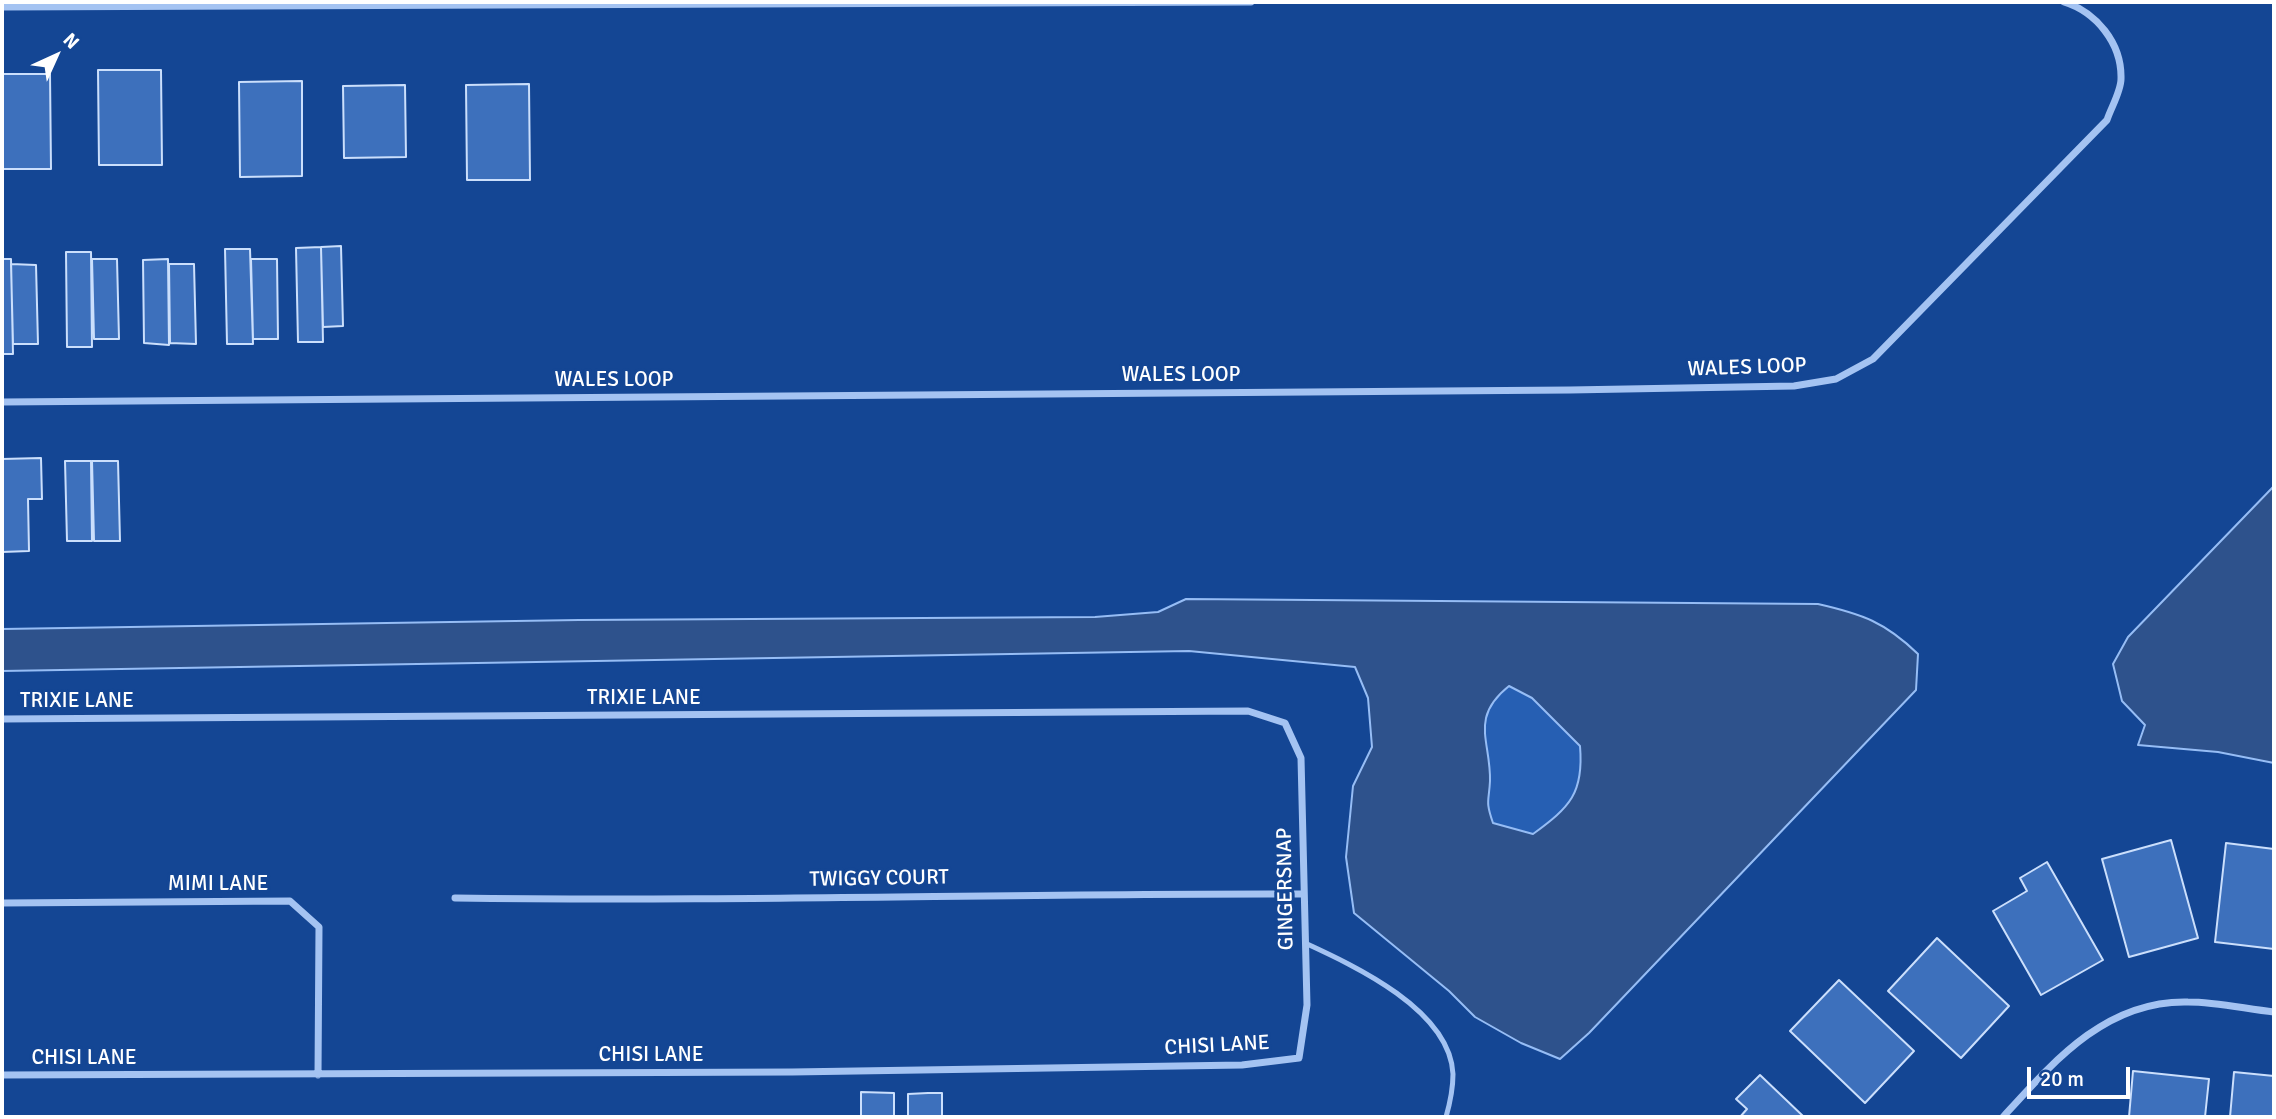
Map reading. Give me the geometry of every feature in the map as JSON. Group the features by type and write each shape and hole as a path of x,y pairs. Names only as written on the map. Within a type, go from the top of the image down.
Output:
{"street":[{"path":"2,7 1251,2"},
{"name":"WALES LOOP","path":"2,402 1557,390 1794,386 1836,379 1873,359 1982,252 2107,120 2122,80 2113,39 2084,8 2064,2"},
{"name":"TRIXIE LANE","path":"2,719 1234,711 1248,712 1285,723"},
{"name":"GINGERSNAP","path":"1285,723 1301,758 1307,1005 1299,1058"},
{"name":"TWIGGY COURT","path":"455,898 922,897 1040,893 1303,894"},
{"name":"MIMI LANE","path":"2,903 290,901 319,927 318,1075"},
{"path":"2003,1117 2072,1046 2121,1013 2187,1002 2274,1012"},
{"name":"CHISI LANE","path":"2,1075 318,1075 1242,1065 1299,1058"}],"lane":[{"path":"1305,943 1399,993 1434,1030 1453,1072 1446,1117"}],"shaded area":[{"path":"2274,486 2274,763 2218,752 2138,745 2145,725 2122,701 2113,664 2128,637"},
{"path":"1186,599 1818,604 1872,621 1906,643 1918,654 1916,690 1589,1033 1560,1059 1521,1043 1475,1017 1449,991 1354,913 1346,857 1353,786 1372,747 1368,698 1355,667 1189,651 2,671 2,629 579,620 1095,617 1158,612","holes":["1509,686 1532,698 1580,746 1581,762 1580,776 1572,798 1557,815 1533,834 1493,823 1488,805 1490,781 1485,730 1489,709"]},
{"path":"1509,686 1532,698 1580,746 1580,776 1577,788 1565,807 1533,834 1493,823 1488,805 1490,781 1486,720 1489,709"}],"building":[{"path":"98,70 161,70 162,165 99,165"},
{"path":"2,74 50,74 51,169 2,169"},
{"path":"302,81 302,176 240,177 239,82"},
{"path":"529,84 530,180 467,180 466,85"},
{"path":"405,85 406,157 344,158 343,86"},
{"path":"341,246 343,326 323,327 321,247"},
{"path":"321,247 323,342 298,342 296,248"},
{"path":"225,249 250,249 253,344 227,344"},
{"path":"66,252 91,252 92,347 67,347"},
{"path":"2,259 11,259 13,354 2,354"},
{"path":"92,259 117,259 119,339 94,339"},
{"path":"168,259 169,345 144,343 143,260"},
{"path":"251,259 277,259 278,339 253,339"},
{"path":"11,264 36,265 38,344 13,344"},
{"path":"169,264 194,264 196,344 170,343"},
{"path":"41,458 42,499 28,499 29,551 2,552 2,459"},
{"path":"65,461 91,461 92,541 67,541"},
{"path":"92,461 118,461 120,541 94,541"},
{"path":"2171,840 2198,938 2129,957 2102,859"},
{"path":"2226,843 2274,849 2274,949 2215,942"},
{"path":"2047,862 2103,960 2041,995 1993,911 2027,891 2020,878"},
{"path":"1937,938 2009,1006 1961,1058 1888,991"},
{"path":"1839,980 1914,1051 1865,1103 1790,1031"},
{"path":"2133,1071 2209,1079 2205,1117 2129,1117"},
{"path":"2234,1072 2274,1076 2274,1117 2230,1117"},
{"path":"1760,1075 1804,1117 1740,1117 1747,1109 1736,1099"},
{"path":"861,1092 894,1093 894,1117 861,1117"},
{"path":"942,1093 942,1117 908,1117 908,1094"}]}
